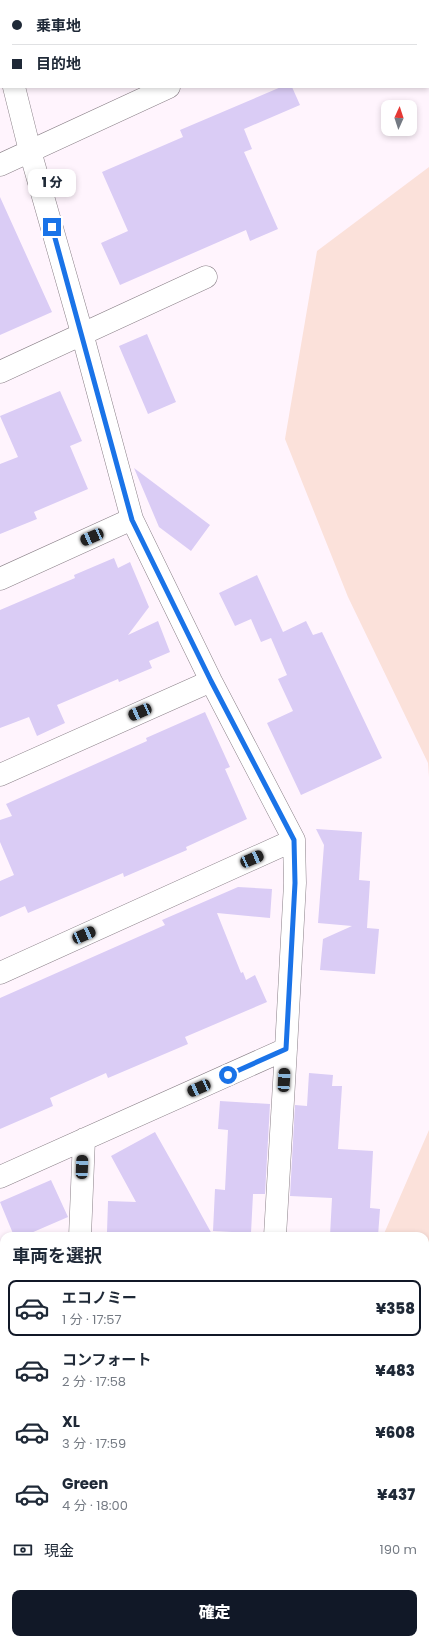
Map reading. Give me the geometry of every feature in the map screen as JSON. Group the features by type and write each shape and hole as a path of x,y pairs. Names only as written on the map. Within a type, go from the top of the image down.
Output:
{"street":[{"path":"14,88 30,151 82,332 132,520 211,681 294,840 295,883 275,1232"},
{"path":"0,165 168,88"},
{"path":"0,372 82,332 206,277"},
{"path":"0,579 132,520"},
{"path":"0,775 211,681"},
{"path":"0,973 294,840"},
{"path":"0,1176 286,1049"},
{"path":"80,1232 84,1139"}],"shaded area":[{"path":"429,167 429,777 428,763 348,597 285,439 317,251"},
{"path":"429,1130 429,1232 385,1232"}],"building":[{"path":"279,88 292,88 300,105 244,129 252,149 244,152 278,229 250,241 246,230 120,285 101,243 128,231 102,172 183,137 180,130"},
{"path":"0,197 52,312 0,335"},
{"path":"147,334 176,402 148,414 119,346"},
{"path":"60,391 82,441 70,446 88,489 34,512 37,519 0,534 0,464 18,457 0,416"},
{"path":"134,468 210,525 191,551 159,527"},
{"path":"114,558 118,568 130,562 149,607 128,635 158,621 170,652 149,661 152,668 119,682 118,679 57,705 65,723 37,736 29,717 0,728 0,610 75,578 74,575"},
{"path":"257,575 283,632 306,621 313,635 322,632 382,758 301,795 267,723 293,711 278,679 287,675 271,638 261,642 251,619 235,626 219,593"},
{"path":"205,712 230,767 225,769 247,819 186,847 187,850 124,877 123,873 28,913 25,906 0,917 0,881 14,875 0,842 0,820 12,816 6,804 147,741 146,738"},
{"path":"316,829 362,832 359,880 370,881 367,928 379,929 375,974 320,970 323,939 352,926 318,923 324,845"},
{"path":"238,887 272,889 270,918 217,913 241,973 243,972 246,980 255,975 267,1002 185,1037 188,1044 108,1078 106,1073 50,1098 53,1106 0,1129 0,998 165,925 162,920"},
{"path":"309,1073 333,1075 332,1086 342,1086 338,1149 373,1151 370,1208 380,1209 378,1232 330,1232 332,1198 290,1196 295,1105 307,1106"},
{"path":"220,1101 270,1104 265,1194 253,1194 251,1232 213,1231 215,1189 225,1190 228,1130 218,1129"},
{"path":"155,1132 211,1232 107,1232 108,1201 136,1202 111,1156"},
{"path":"51,1180 68,1217 33,1232 12,1232 0,1202"}],"route":[{"path":"52,227 82,332 132,520 211,681 294,840 295,883 286,1049 228,1075"}]}
